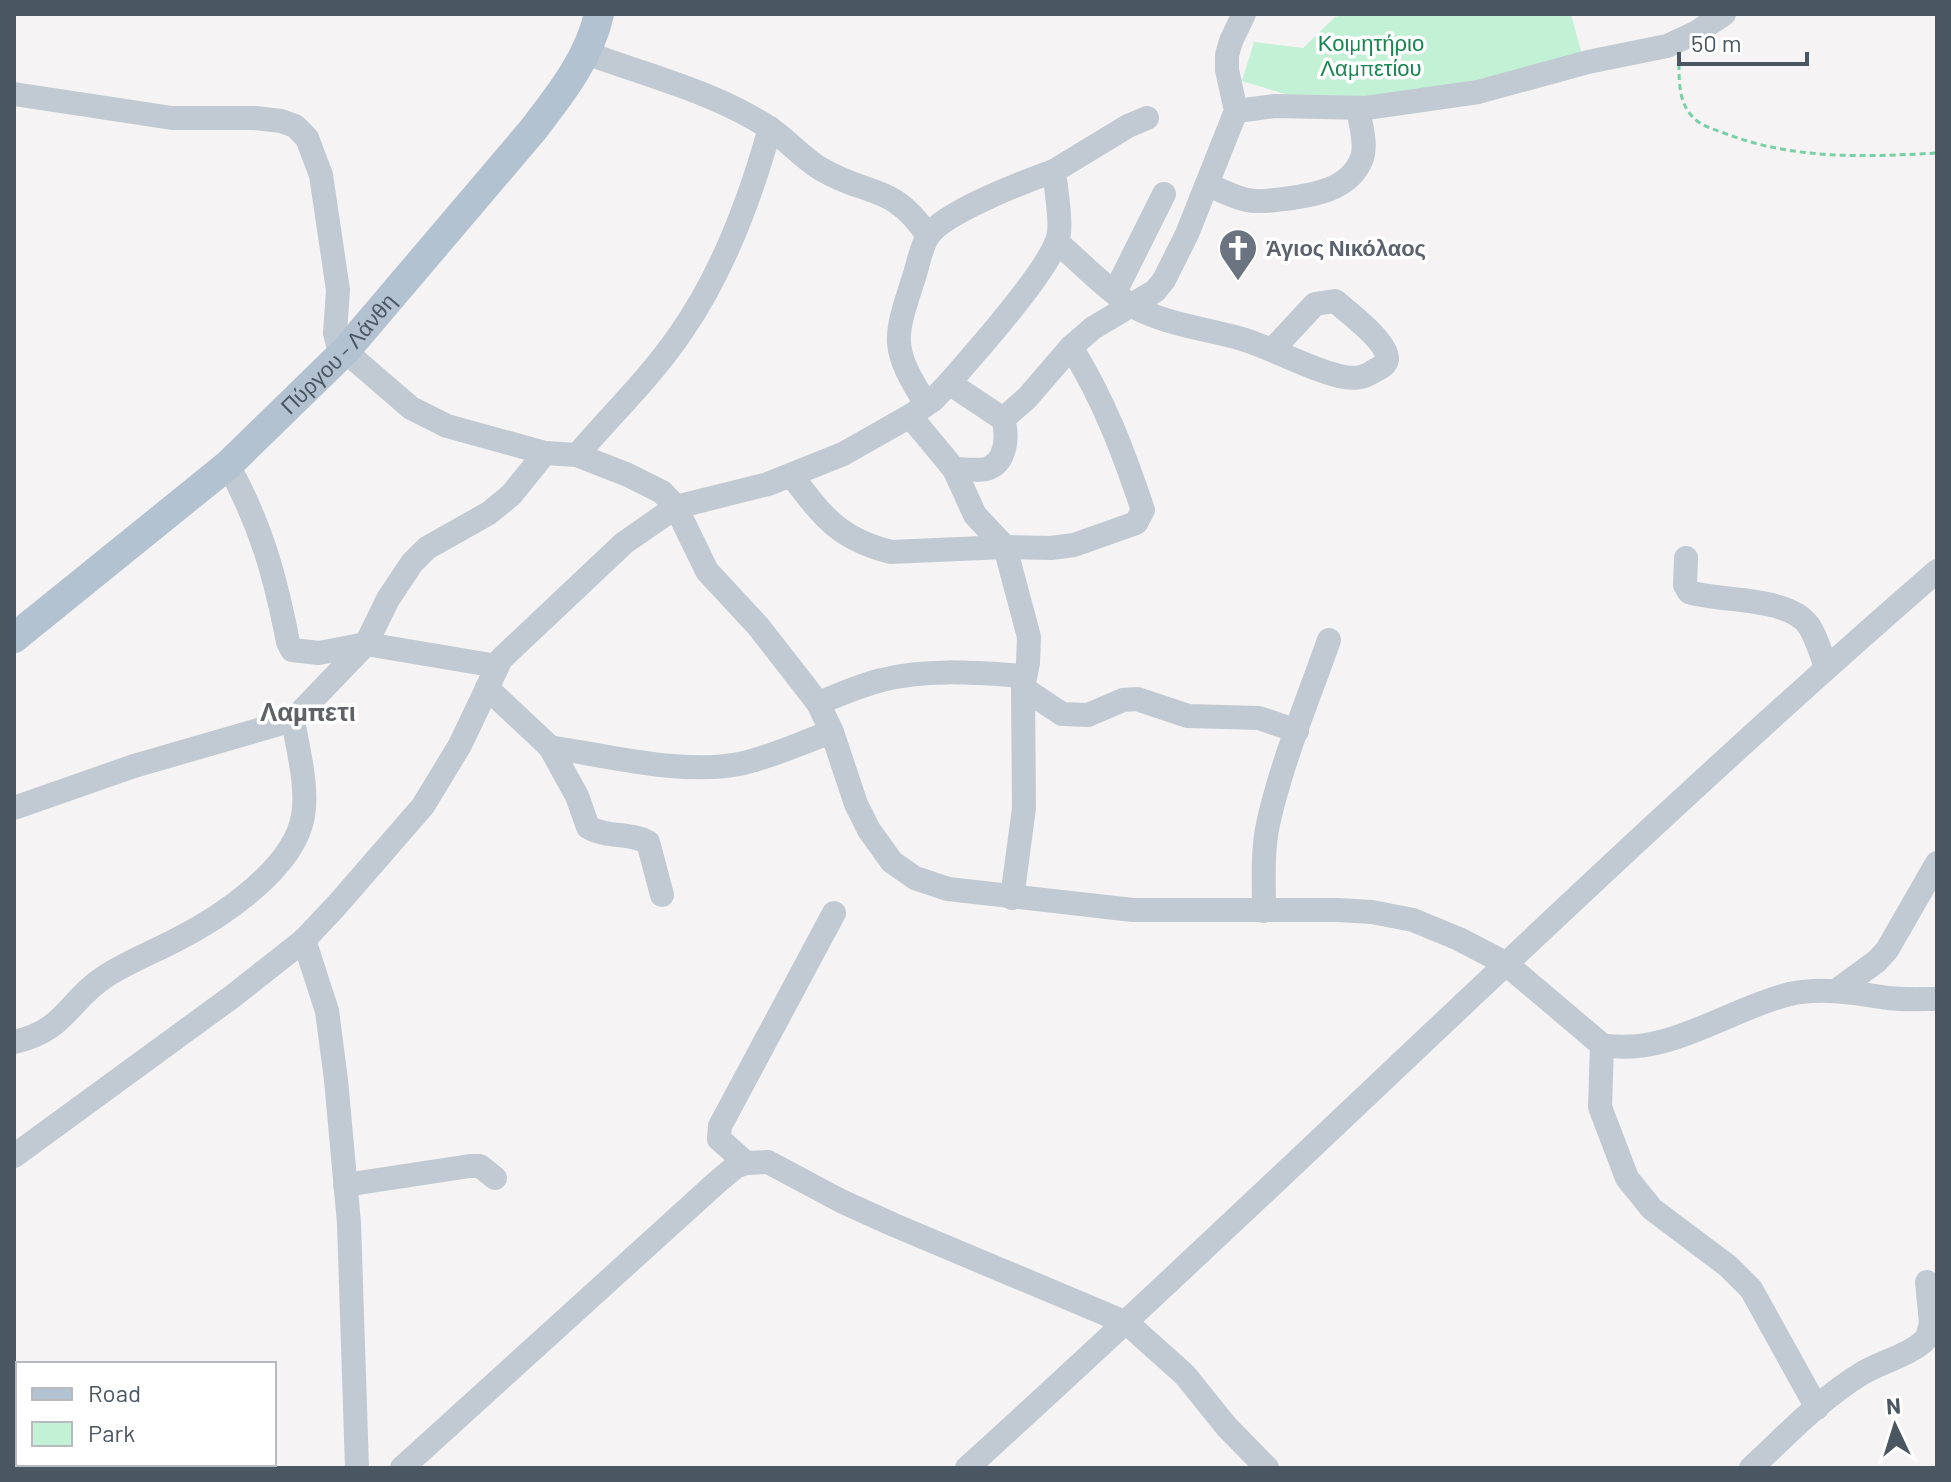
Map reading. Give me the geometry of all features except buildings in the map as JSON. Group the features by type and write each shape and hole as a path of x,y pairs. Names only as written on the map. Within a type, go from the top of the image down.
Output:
{"main road":[{"name":"Πύργου - Λάνθη","path":"14,638 228,465 346,350 532,131 586,53 599,14"}],"street":[{"path":"1123,299 1155,291 1164,280 1187,234 1236,111 1227,55 1244,14"},
{"path":"1236,111 1275,106 1358,108 1478,92 1679,41 1724,14"},
{"path":"586,53 736,109 770,128 822,170 889,196 901,204 928,236"},
{"path":"14,94 172,118 265,118 295,126 307,138 321,175 338,290 335,340 388,390 427,417 476,436 545,453 577,455 662,492 676,507 707,571 758,626 818,703 869,830 892,862 915,878 948,889 1133,910 1372,912 1413,920 1505,963 1602,1045 1617,1048 1651,1044 1790,994 1836,991 1891,998 1937,999"},
{"path":"1207,184 1234,197 1261,202 1312,196 1327,191 1353,172 1361,159 1363,151 1358,108"},
{"path":"1012,898 1024,808 1024,682 1029,637 1005,547 975,515 954,469 918,410 897,340 907,298 928,236 952,217 996,193 1054,171 1128,126 1147,118"},
{"path":"577,455 660,361 699,306 749,198 770,128"},
{"path":"14,1156 233,996 304,940 423,806 460,745 492,677 512,646 624,543 676,507 725,497 792,476 865,442 918,410 949,383 1041,269 1057,242 1059,224 1054,171"},
{"path":"1003,419 1027,398 1071,347 1123,299 1164,194"},
{"path":"1057,242 1123,299 1191,328 1273,349"},
{"path":"792,476 823,518 842,533 874,548 906,553 1074,545 1136,523 1143,515 1119,440 1097,389 1071,347"},
{"path":"949,383 1003,419 1007,441 992,466 978,470 954,469"},
{"path":"14,808 134,766 293,720 366,644 388,599 412,563 427,548 489,513 511,495 545,453"},
{"path":"228,465 251,507 269,555 292,650 319,653 366,644 492,677 550,747 577,796 588,827 634,836 648,842 662,895"},
{"path":"1686,558 1685,585 1689,592 1746,599 1794,614 1809,626 1826,667"},
{"path":"967,1468 1127,1323 1505,963 1826,667 1937,571"},
{"path":"1264,911 1264,856 1268,825 1329,640"},
{"path":"818,703 881,680 927,673 1024,682 1062,714 1070,716 1088,715 1123,700 1137,699 1188,716 1259,718 1297,731"},
{"path":"14,1042 34,1038 52,1027 107,975 179,939 218,915 289,853 299,833 303,813 303,787 293,720"},
{"path":"550,747 664,764 717,767 742,764 832,732"},
{"path":"1836,991 1887,950 1937,863"},
{"path":"746,1163 719,1139 720,1126 834,913"},
{"path":"304,940 327,1011 332,1037 351,1262 357,1468"},
{"path":"1602,1045 1600,1107 1627,1178 1652,1209 1728,1266 1751,1289 1817,1408"},
{"path":"402,1468 735,1167 768,1162 855,1207 1127,1323 1185,1375 1226,1426 1267,1468"},
{"path":"345,1185 470,1166 480,1166 495,1178"},
{"path":"1751,1468 1860,1374 1905,1353 1927,1338 1931,1323 1927,1282"}],"path":[{"path":"1679,41 1680,91 1687,110 1699,124 1738,138 1803,154 1937,153"}],"green space":[{"name":"Κοιμητήριο Λαμπετίου","path":"1346,14 1571,14 1582,55 1497,78 1377,98 1302,99 1242,81 1254,42 1303,48 1335,17"}],"place":[{"name":"Άγιος Νικόλαος","path":"1238,282"}],"district":[{"name":"Λαμπετι","path":"308,712"}]}
